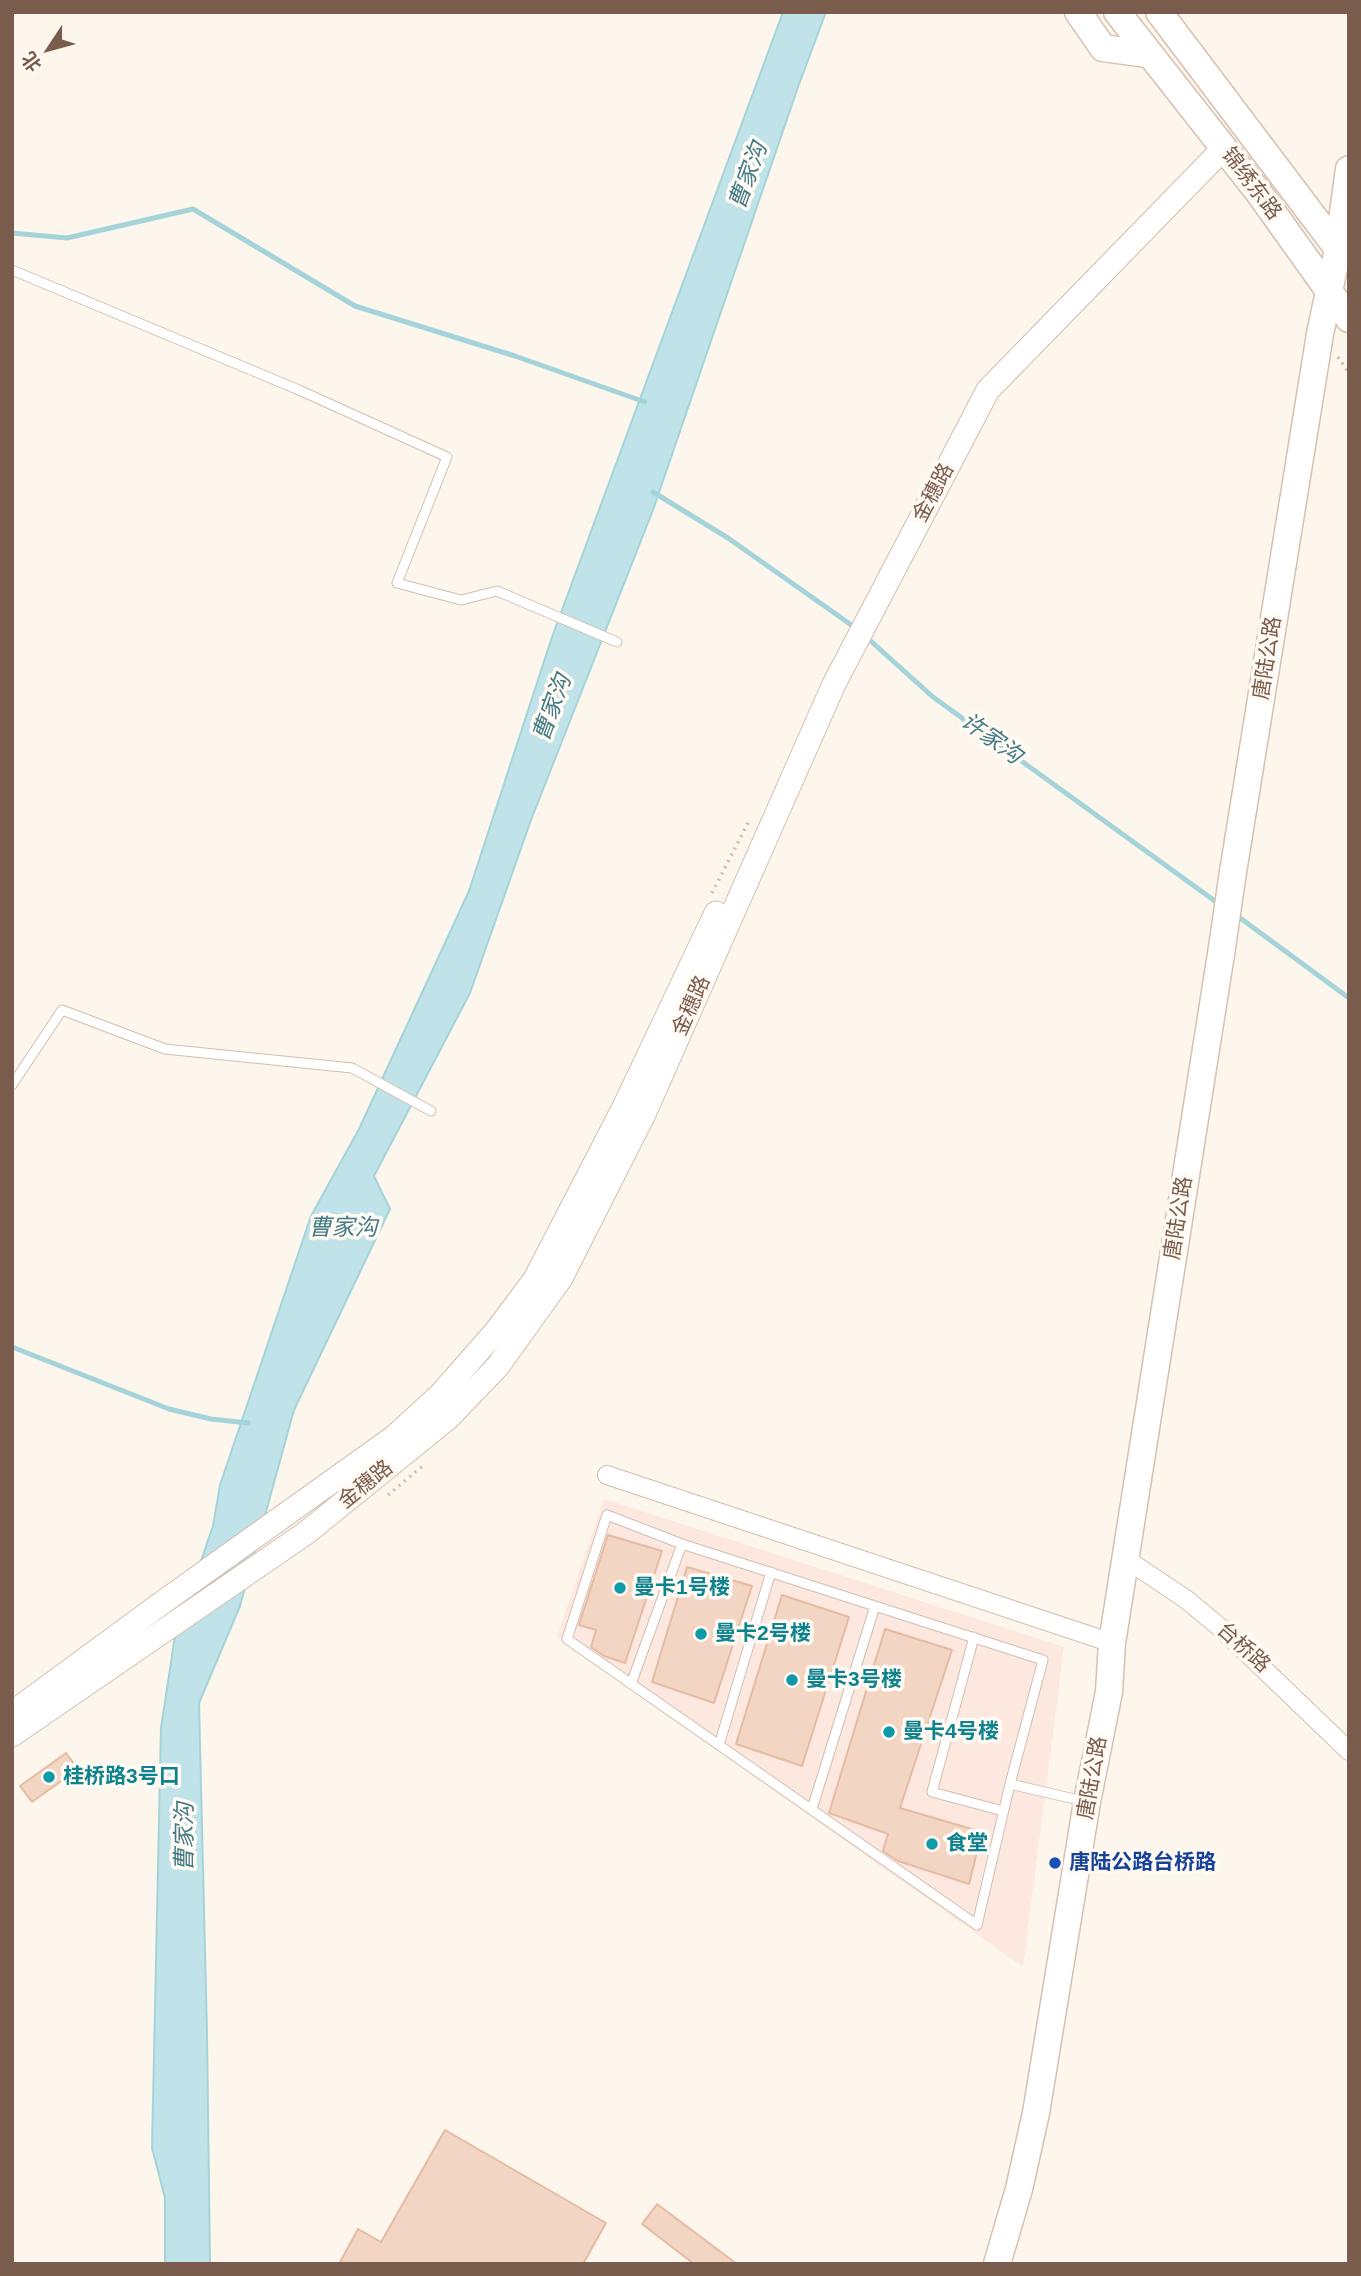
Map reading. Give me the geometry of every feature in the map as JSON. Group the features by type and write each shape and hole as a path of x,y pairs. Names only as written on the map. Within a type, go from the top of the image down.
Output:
{"main road":[{"path":"1078,12 1103,48 1147,54"},
{"name":"锦绣东路","path":"1117,12 1147,54 1219,142 1349,319"},
{"name":"锦绣东路","path":"1159,12 1175,25 1343,257"},
{"name":"唐陆公路","path":"997,2264 1019,2189 1036,2113 1087,1802 1109,1692 1112,1643 1233,872 1329,292 1343,257 1349,169"}],"street":[{"name":"金穗路","path":"12,1735 105,1659 159,1605 394,1437 440,1395 497,1330 535,1279 625,1105 977,384 1219,142"},
{"name":"金穗路","path":"12,1713 105,1659 163,1632 306,1533 448,1418 498,1366 561,1278 644,1114 830,682"},
{"path":"607,1475 1112,1643"},
{"name":"台桥路","path":"1126,1559 1187,1600 1223,1630 1349,1751"}],"lane":[{"path":"12,271 299,390 447,457 397,583 461,600 497,591 617,642"},
{"path":"12,1085 62,1010 165,1049 352,1068 431,1111"},
{"path":"607,1515 682,1544 771,1572 1043,1660 1003,1811 978,1925 567,1639 607,1515"},
{"path":"631,1684 682,1544"},
{"path":"719,1745 771,1572"},
{"path":"812,1809 876,1606"},
{"path":"974,1637 932,1792 1003,1811"},
{"path":"1010,1784 1087,1802"}],"path":[{"path":"710,897 754,811"}],"shaded area":[{"path":"604,1499 1064,1647 1023,1967 557,1637"}],"water":[{"name":"曹家沟","path":"783,12 826,12 653,510 531,820 470,993 374,1176 390,1209 294,1410 240,1606 199,1703 210,2264 165,2264 165,2198 152,2148 161,1728 175,1636 213,1526 220,1485 311,1216 359,1129 469,891 552,637"}],"building":[{"name":"曼卡1号楼","path":"608,1535 662,1551 625,1663 604,1656 591,1647 596,1630 579,1625"},
{"name":"曼卡2号楼","path":"687,1567 752,1586 714,1703 652,1682"},
{"name":"曼卡3号楼","path":"782,1595 849,1617 802,1766 736,1744"},
{"name":"曼卡4号楼","path":"885,1629 952,1650 900,1808 982,1832 969,1884 898,1861 883,1851 888,1834 829,1813"},
{"name":"桂桥路3号口","path":"66,1753 78,1769 32,1802 20,1786"},
{"path":"445,2130 606,2223 583,2264 339,2264 358,2229 381,2242"},
{"path":"657,2204 737,2264 694,2264 642,2224"}],"waterway":[{"path":"12,233 67,238 193,209 355,306 515,356 645,402"},
{"name":"许家沟","path":"653,492 728,538 857,629"},
{"name":"许家沟","path":"864,635 933,697 1219,904"},
{"name":"许家沟","path":"1236,915 1349,998"},
{"path":"12,1347 169,1409 211,1419 248,1423"}],"place":[{"name":"曼卡1号楼","path":"620,1588"},
{"name":"曼卡2号楼","path":"701,1634"},
{"name":"曼卡3号楼","path":"792,1680"},
{"name":"曼卡4号楼","path":"889,1732"},
{"name":"桂桥路3号口","path":"49,1777"},
{"name":"食堂","path":"932,1844"},
{"name":"唐陆公路台桥路","path":"1055,1863"}]}
